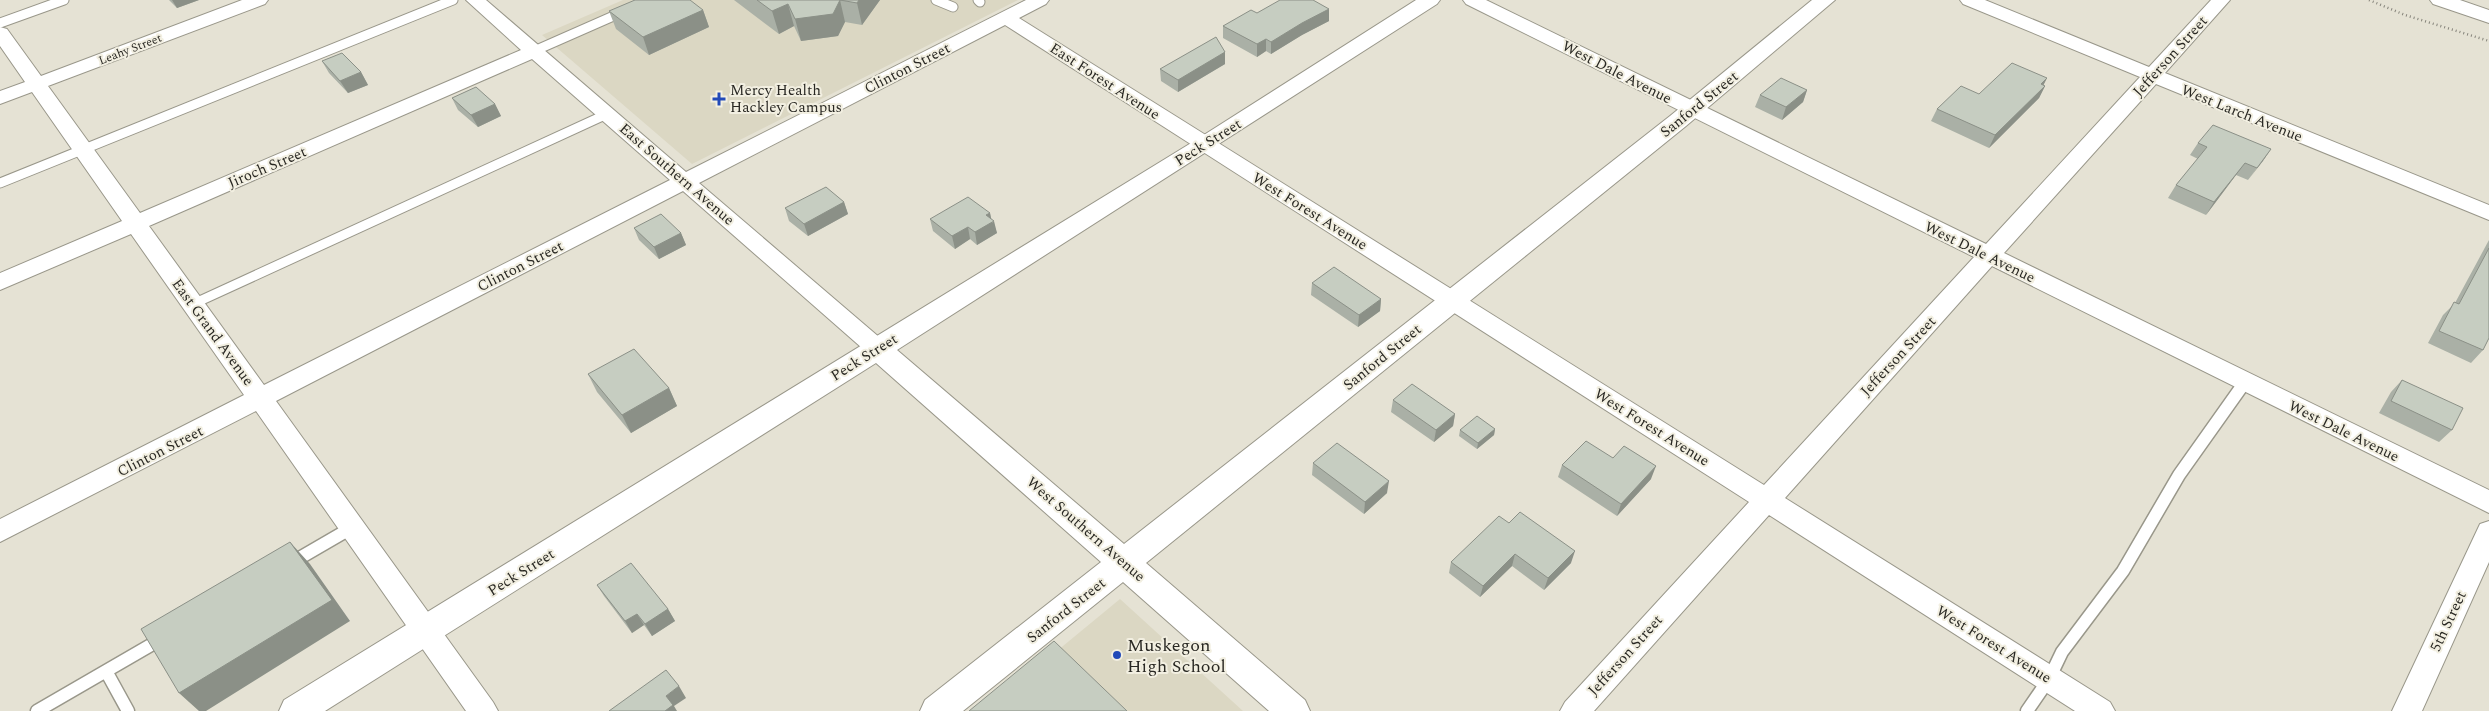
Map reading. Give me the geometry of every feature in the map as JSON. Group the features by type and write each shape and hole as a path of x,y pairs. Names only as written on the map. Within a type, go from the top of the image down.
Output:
{"street":[{"name":"Leahy Street","path":"0,98 259,0"},
{"name":"East Southern Avenue","path":"475,0 878,349"},
{"name":"Clinton Street","path":"0,531 262,399 1040,0"},
{"name":"Peck Street","path":"296,711 1204,145 1430,0"},
{"name":"West Dale Avenue","path":"1472,0 2489,502"},
{"name":"Sanford Street","path":"937,711 1692,110 1825,0"},
{"name":"West Larch Avenue","path":"1969,0 2489,213"},
{"name":"Jefferson Street","path":"1575,711 1766,499 1990,257 2221,0"},
{"path":"2440,0 2489,17"},
{"name":"East Forest Avenue","path":"1006,18 1204,145"},
{"name":"East Grand Avenue","path":"0,33 483,711"},
{"name":"Jiroch Street","path":"0,282 534,51"},
{"name":"West Forest Avenue","path":"1204,145 2100,711"},
{"name":"West Southern Avenue","path":"878,349 1293,711"},
{"name":"5th Street","path":"2407,711 2489,532"}],"lane":[{"path":"0,23 64,0"},
{"path":"0,183 453,0"},
{"path":"534,51 650,0"},
{"path":"936,0 953,7"},
{"path":"193,304 607,114"},
{"path":"2027,711 2049,679 2062,652 2123,571 2179,475 2245,382"},
{"path":"275,572 352,527"},
{"path":"37,711 174,631"},
{"path":"106,671 128,711"}],"path":[{"path":"2369,0 2412,18 2489,41"}],"shaded area":[{"name":"Mercy Health Hackley Campus","path":"623,0 1018,0 692,164 542,35"},
{"name":"Muskegon High School","path":"1120,599 1243,711 984,711"}],"building":[{"path":"635,0 690,0 703,10 643,37 609,11"},
{"path":"757,0 840,0 833,14 795,19 788,4 772,11"},
{"path":"840,0 859,0 857,3"},
{"path":"1280,0 1313,0 1329,9 1271,42 1266,39 1257,44 1223,26 1251,10 1257,13"},
{"path":"1216,37 1225,52 1178,80 1160,69"},
{"path":"342,53 361,72 340,81 322,61"},
{"path":"2012,63 2047,78 2041,84 2045,86 1995,135 1937,109 1961,86 1979,94"},
{"path":"1781,78 1807,90 1786,107 1760,95"},
{"path":"476,87 495,104 471,115 452,98"},
{"path":"2213,125 2271,149 2257,168 2245,163 2214,202 2176,185 2207,147 2198,143"},
{"path":"826,187 844,202 804,224 785,208"},
{"path":"968,197 990,213 986,215 994,221 975,232 968,227 952,236 930,219"},
{"path":"661,214 681,233 654,247 634,228"},
{"path":"2489,248 2489,338 2483,350 2439,331 2454,302 2459,304"},
{"path":"1334,267 1381,299 1359,315 1312,283"},
{"path":"634,349 669,388 622,415 588,374"},
{"path":"2402,380 2463,408 2452,430 2391,401"},
{"path":"1412,384 1455,414 1436,430 1393,400"},
{"path":"1477,416 1495,429 1478,443 1460,430"},
{"path":"1586,441 1613,458 1624,446 1656,466 1621,504 1562,465"},
{"path":"1337,443 1389,481 1365,502 1313,463"},
{"path":"1520,512 1575,551 1548,578 1515,554 1483,586 1451,562 1499,516 1509,523"},
{"path":"290,542 332,600 179,693 141,629"},
{"path":"631,563 668,609 645,624 637,614 625,621 597,585"},
{"path":"1054,641 1127,711 969,711"},
{"path":"666,670 679,686 666,696 673,705 665,711 609,711"}],"place":[{"name":"Mercy Health Hackley Campus","path":"719,99"},
{"name":"Muskegon High School","path":"1117,655"}]}
